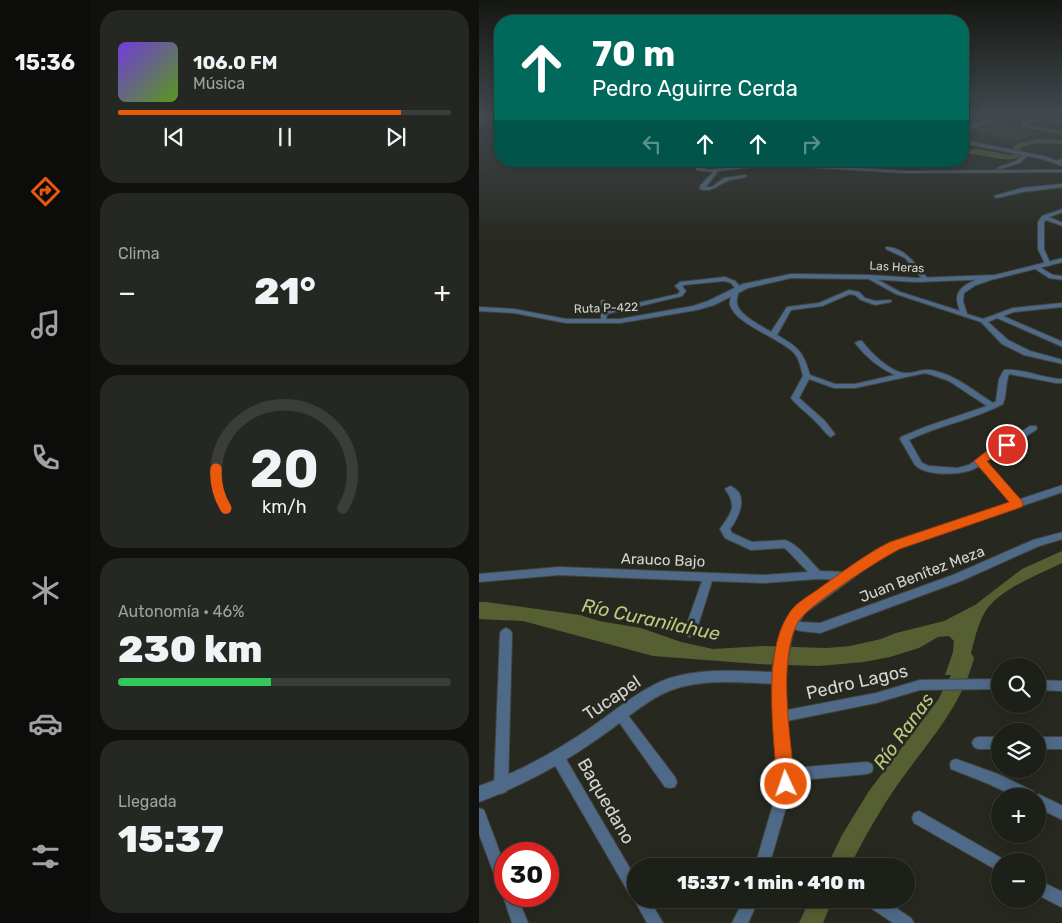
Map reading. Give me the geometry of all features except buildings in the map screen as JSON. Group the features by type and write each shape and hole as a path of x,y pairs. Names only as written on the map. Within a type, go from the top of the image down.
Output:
{"street":[{"path":"991,170 1018,162 1022,157"},
{"path":"1029,157 1062,165"},
{"path":"1054,162 1062,160"},
{"path":"698,167 702,170 716,171 747,167"},
{"path":"807,167 876,169 905,172 947,170 1062,171"},
{"path":"716,171 703,186 703,189 713,188 725,179 745,176"},
{"path":"997,196 1022,190 1062,185"},
{"path":"1048,265 1040,245 1040,224 1044,217 1062,210"},
{"path":"1044,217 1062,225"},
{"path":"888,248 907,258 925,280"},
{"name":"Las Heras","path":"735,291 791,276 925,280 995,277 1062,260"},
{"path":"1036,268 1051,277 1062,278"},
{"path":"869,277 898,293 964,313 983,321 1005,342 1018,350 1062,362"},
{"path":"964,313 959,297 963,290 995,277"},
{"path":"603,302 604,318 680,295 683,291 677,286 683,283 725,280 733,282 735,291 734,306 738,313 801,355 807,376 795,398 807,410 823,421 831,434"},
{"name":"Ruta P-422","path":"479,309 514,311 566,321 676,312 711,303 735,291"},
{"path":"773,335 789,308 820,305 849,292 857,293 863,299 875,303 889,301"},
{"path":"983,321 1016,310 1062,305"},
{"path":"997,316 1062,345"},
{"path":"859,343 864,350 885,368 902,376"},
{"path":"807,376 842,386 879,382 925,371 938,373 992,406"},
{"path":"1033,428 972,467 957,471 928,469 919,465 903,439 916,432 1000,402 1003,392 1002,382 1007,372 1017,372 1046,380 1062,381"},
{"path":"980,461 1017,504"},
{"path":"764,858 783,794 786,775 779,675 789,628 801,609 878,554 895,545 1062,488"},
{"path":"730,489 737,498 738,506 735,515 725,529 728,536 751,546 785,544 792,548 817,575"},
{"name":"Juan Benítez Meza","path":"789,628 820,628 900,597 957,578 1037,543 1062,536"},
{"name":"Arauco Bajo","path":"479,578 559,571 764,579 817,575 847,576"},
{"path":"690,632 708,577"},
{"path":"501,787 506,633"},
{"name":"Tucapel","path":"479,794 501,787 559,758 655,691 683,680 779,675"},
{"name":"Pedro Lagos","path":"783,717 876,698 920,685 991,684"},
{"path":"1046,685 1062,686"},
{"path":"620,714 669,782"},
{"path":"1046,743 1062,743"},
{"path":"978,744 991,744"},
{"name":"Baquedano","path":"559,758 627,876"},
{"path":"957,765 1012,788"},
{"path":"786,775 867,768"},
{"path":"1046,805 1062,814"},
{"path":"479,815 494,855"},
{"path":"919,818 991,860"},
{"path":"1046,892 1062,901"},
{"path":"513,907 520,923"},
{"path":"646,908 655,923"},
{"path":"740,923 748,908"},
{"path":"884,908 906,923"}],"shaded area":[{"path":"1062,551 1062,563 1020,583 991,604 978,627 965,675 945,675 953,652 954,641 949,636 938,637 919,648 890,657 864,662 819,666 758,664 653,656 523,621 479,619 479,602 486,602 580,615 599,621 641,628 681,642 713,649 764,646 827,648 850,646 944,621 975,605 1022,569"}],"waterway":[{"path":"999,157 1011,157"},
{"name":"Río Ranas","path":"842,858 884,788 945,706 961,675 965,658"},
{"name":"Río Ranas","path":"811,923 818,908"}],"route":[{"path":"786,784 783,717 778,678 787,633 793,618 801,609 830,588 878,554 895,545 1017,504 980,461 997,449 1007,445"}],"water label":[{"name":"Río Curanilahue","path":"651,619"}]}
